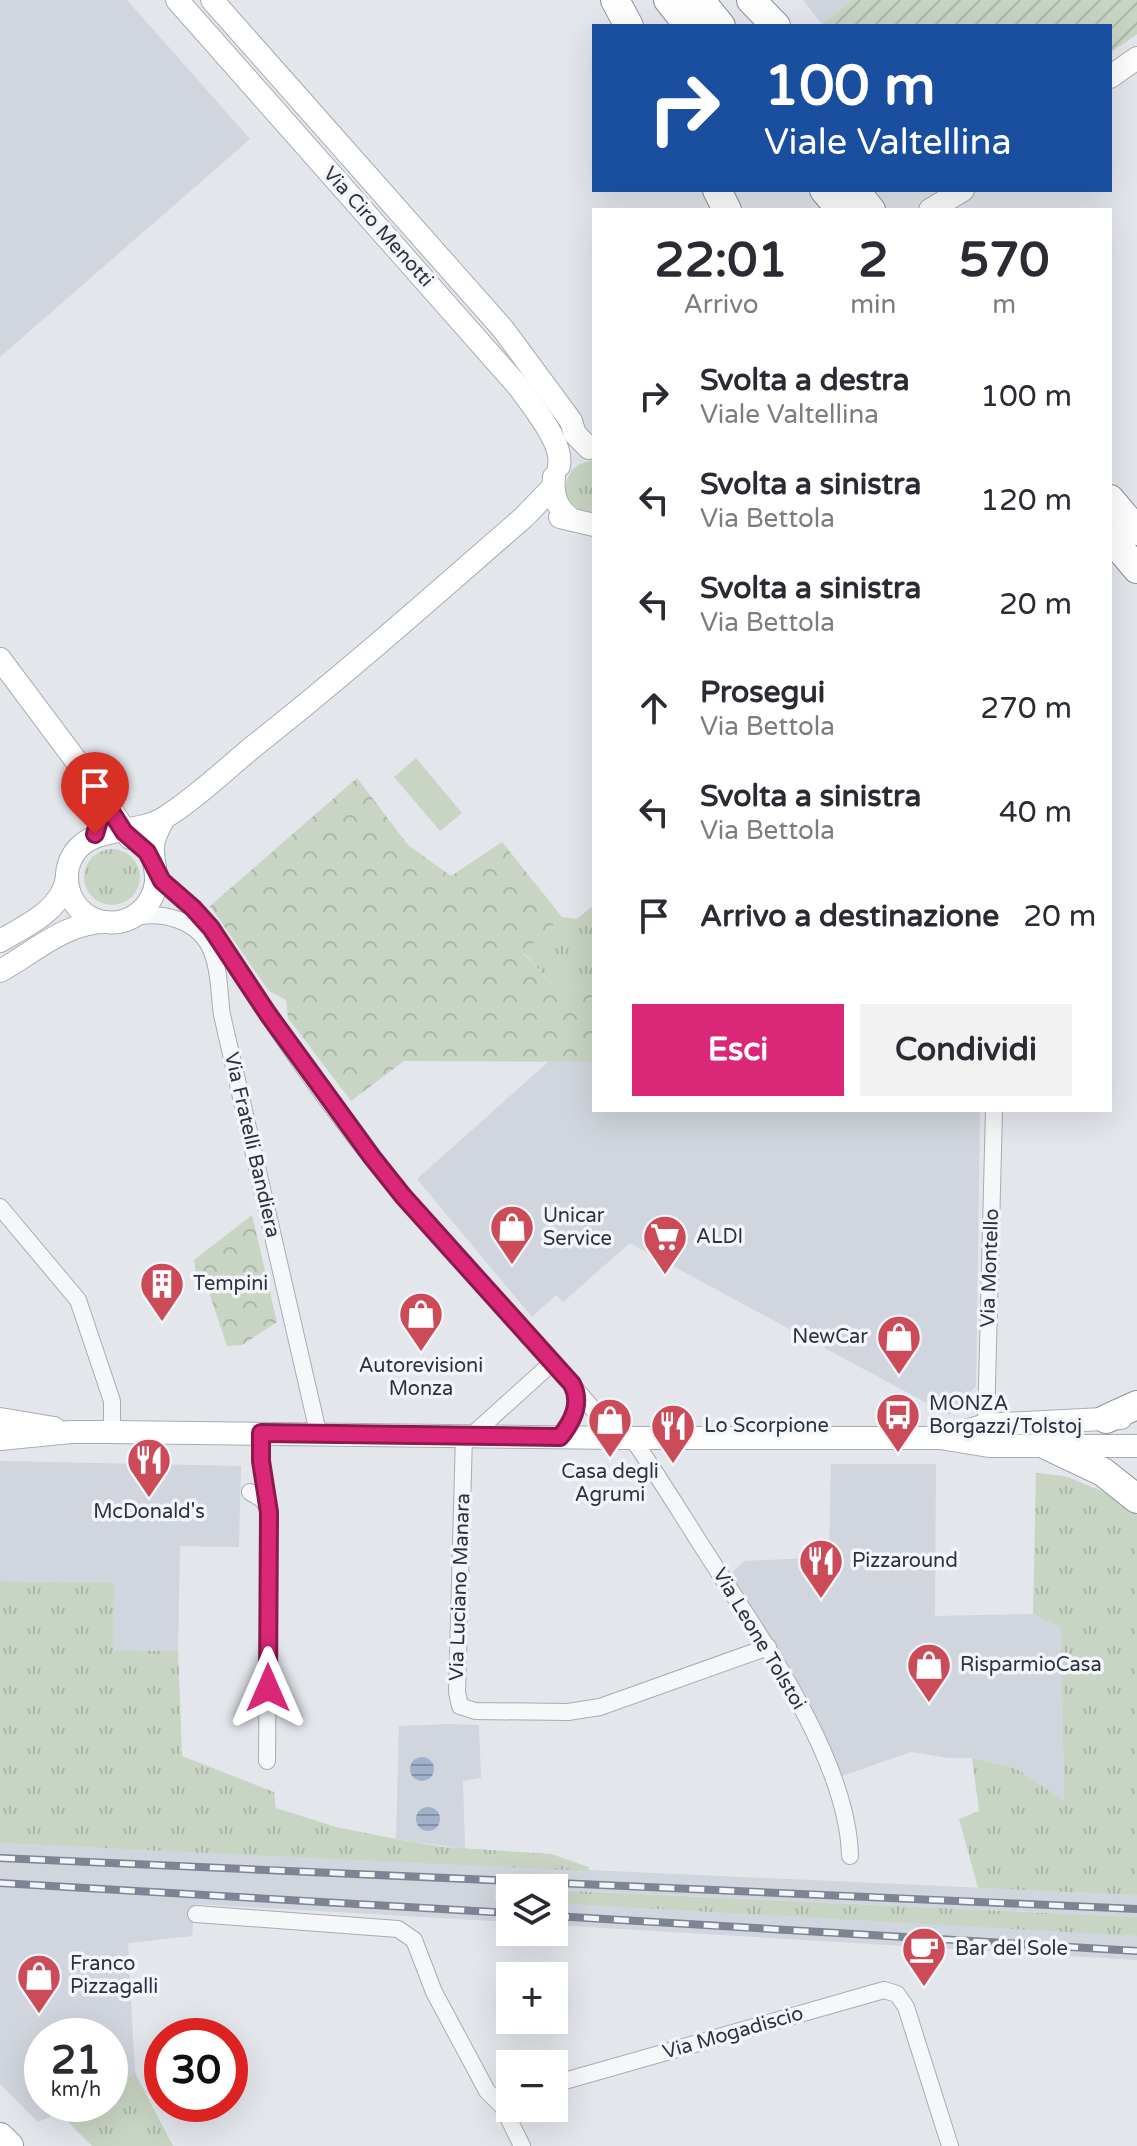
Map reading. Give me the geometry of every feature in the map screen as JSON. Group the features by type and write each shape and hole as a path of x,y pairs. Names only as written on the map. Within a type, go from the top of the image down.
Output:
{"highway":[{"path":"615,0 628,24"},
{"path":"668,0 687,24"},
{"path":"700,0 719,24"},
{"path":"751,0 774,24"},
{"path":"826,192 839,208"},
{"path":"857,192 869,208"},
{"path":"1112,501 1137,531"},
{"path":"1112,539 1137,569"},
{"path":"1106,1419 1137,1405"},
{"path":"1048,1446 1103,1472 1137,1499"},
{"path":"0,2137 9,2146"}],"street":[{"name":"Via Ciro Menotti","path":"177,0 519,387 555,443 560,457 556,501 562,512 583,523"},
{"name":"Via Ciro Menotti","path":"212,0 503,329 571,421 575,434 592,448"},
{"path":"1112,76 1137,58"},
{"path":"939,201 959,192"},
{"path":"0,941 55,904 64,890 74,855 164,818 316,698 523,518 573,453 592,448"},
{"path":"523,518 550,515 583,523"},
{"path":"0,659 95,786 114,836"},
{"path":"95,786 100,806 99,829 143,847 154,865"},
{"path":"0,971 67,930 139,913 151,899 156,882 154,840 164,818"},
{"name":"Via Leone Tolstoi","path":"154,865 166,885 211,928 268,1014 403,1196 572,1384 625,1438 768,1647 812,1727 839,1795 850,1837 850,1856"},
{"path":"67,878 70,895 80,910 93,919 119,920"},
{"name":"Via Fratelli Bandiera","path":"119,920 157,916 186,923 202,935 212,952 222,1015 318,1432"},
{"name":"Via Montello","path":"986,1425 994,1112"},
{"path":"0,1207 78,1300 112,1401 112,1432"},
{"path":"468,1435 553,1362"},
{"path":"560,1437 570,1423 576,1406 577,1397 572,1384"},
{"path":"940,1438 986,1425 1137,1417"},
{"path":"0,1419 71,1432"},
{"path":"0,1439 71,1432 318,1432 625,1438 940,1438 976,1445 1137,1446"},
{"path":"261,1433 261,1461 269,1512 267,1761"},
{"name":"Via Luciano Manara","path":"468,1435 457,1692 460,1706 475,1711 568,1712 600,1707 768,1647"},
{"path":"250,1492 263,1500 269,1512"},
{"path":"196,1914 398,1929 414,1940 434,1992 487,2091 496,2097"},
{"name":"Via Mogadiscio","path":"568,2080 884,1990 897,1994 906,2007 950,2146"},
{"path":"513,2122 522,2146"}],"shaded area":[{"path":"0,0 127,0 250,139 0,357"},
{"path":"803,0 852,0 822,24"},
{"path":"548,1062 592,1062 592,1112 980,1112 976,1386 949,1415 630,1243 563,1302 556,1295 532,1317 417,1179"},
{"path":"0,1461 241,1466 239,1547 180,1546 178,1651 113,1650 113,1583 0,1581"},
{"path":"831,1464 936,1464 935,1616 1033,1614 1061,1628 1064,1802 1015,1768 972,1758 911,1752 839,1777 729,1576 744,1561 829,1557"},
{"path":"479,1725 481,1778 463,1781 465,1849 396,1839 399,1726"},
{"path":"0,1843 1137,1895 1137,1917 568,1890 568,1874 496,1874 496,1921 195,1904 192,1936 128,1943 135,2073 128,2077 128,2018 24,2018 24,2108 0,2084"},
{"path":"568,1903 1137,1936 1137,1960 568,1926"}],"green space":[{"path":"852,0 1137,0 1137,34 1112,52 1112,24 822,24"},
{"path":"592,461 592,514 582,512 568,500 566,492 570,473"},
{"path":"416,758 462,813 440,831 394,777"},
{"path":"357,778 408,845 451,876 502,842 562,917 523,953 552,984 592,994 592,1062 404,1061 351,1101 288,1018 286,1000 269,991 210,906"},
{"path":"112,849 132,857 140,877 132,897 112,905 92,897 84,877 92,857"},
{"path":"592,907 592,994 552,984 523,952 562,917 577,919"},
{"path":"252,1215 277,1322 242,1345 227,1346 205,1280 197,1281 194,1260"},
{"path":"1036,1473 1065,1476 1126,1501 1137,1515 1137,1895 978,1888 959,1819 979,1811 972,1758 1015,1768 1064,1801 1061,1628 1033,1614"},
{"path":"0,1581 114,1583 113,1650 178,1651 182,1756 274,1792 276,1808 336,1827 443,1847 551,1854 589,1867 589,1871 0,1843"},
{"path":"568,1891 1137,1917 1137,1936 568,1904"},
{"path":"135,2073 144,2090 144,2122 161,2122 173,2146 92,2146 68,2122 128,2122 128,2077"}],"water":[{"path":"422,1757 431,1760 434,1769 431,1778 422,1781 413,1778 410,1769 413,1760"},
{"path":"428,1807 437,1810 440,1819 437,1828 428,1831 419,1828 416,1819 419,1810"}],"railway":[{"path":"0,1858 1137,1909"},
{"path":"0,1883 496,1912"},
{"path":"568,1917 1137,1951"}],"place":[{"name":"Unicar Service","path":"512,1266"},
{"name":"ALDI","path":"665,1276"},
{"name":"Tempini","path":"162,1323"},
{"name":"Autorevisioni Monza","path":"421,1353"},
{"name":"NewCar","path":"899,1376"},
{"name":"MONZA Borgazzi/Tolstoj","path":"898,1454"},
{"name":"Casa degli Agrumi","path":"610,1459"},
{"name":"Lo Scorpione","path":"673,1465"},
{"name":"McDonald's","path":"149,1499"},
{"name":"Pizzaround","path":"821,1600"},
{"name":"RisparmioCasa","path":"929,1704"},
{"name":"Bar del Sole","path":"924,1988"},
{"name":"Franco Pizzagalli","path":"39,2015"}],"route":[{"path":"95,834 101,814 95,786 124,832 147,852 162,881 211,928 343,1120 403,1196 576,1391 574,1415 560,1437 261,1433 261,1461 269,1512 268,1688"}]}
